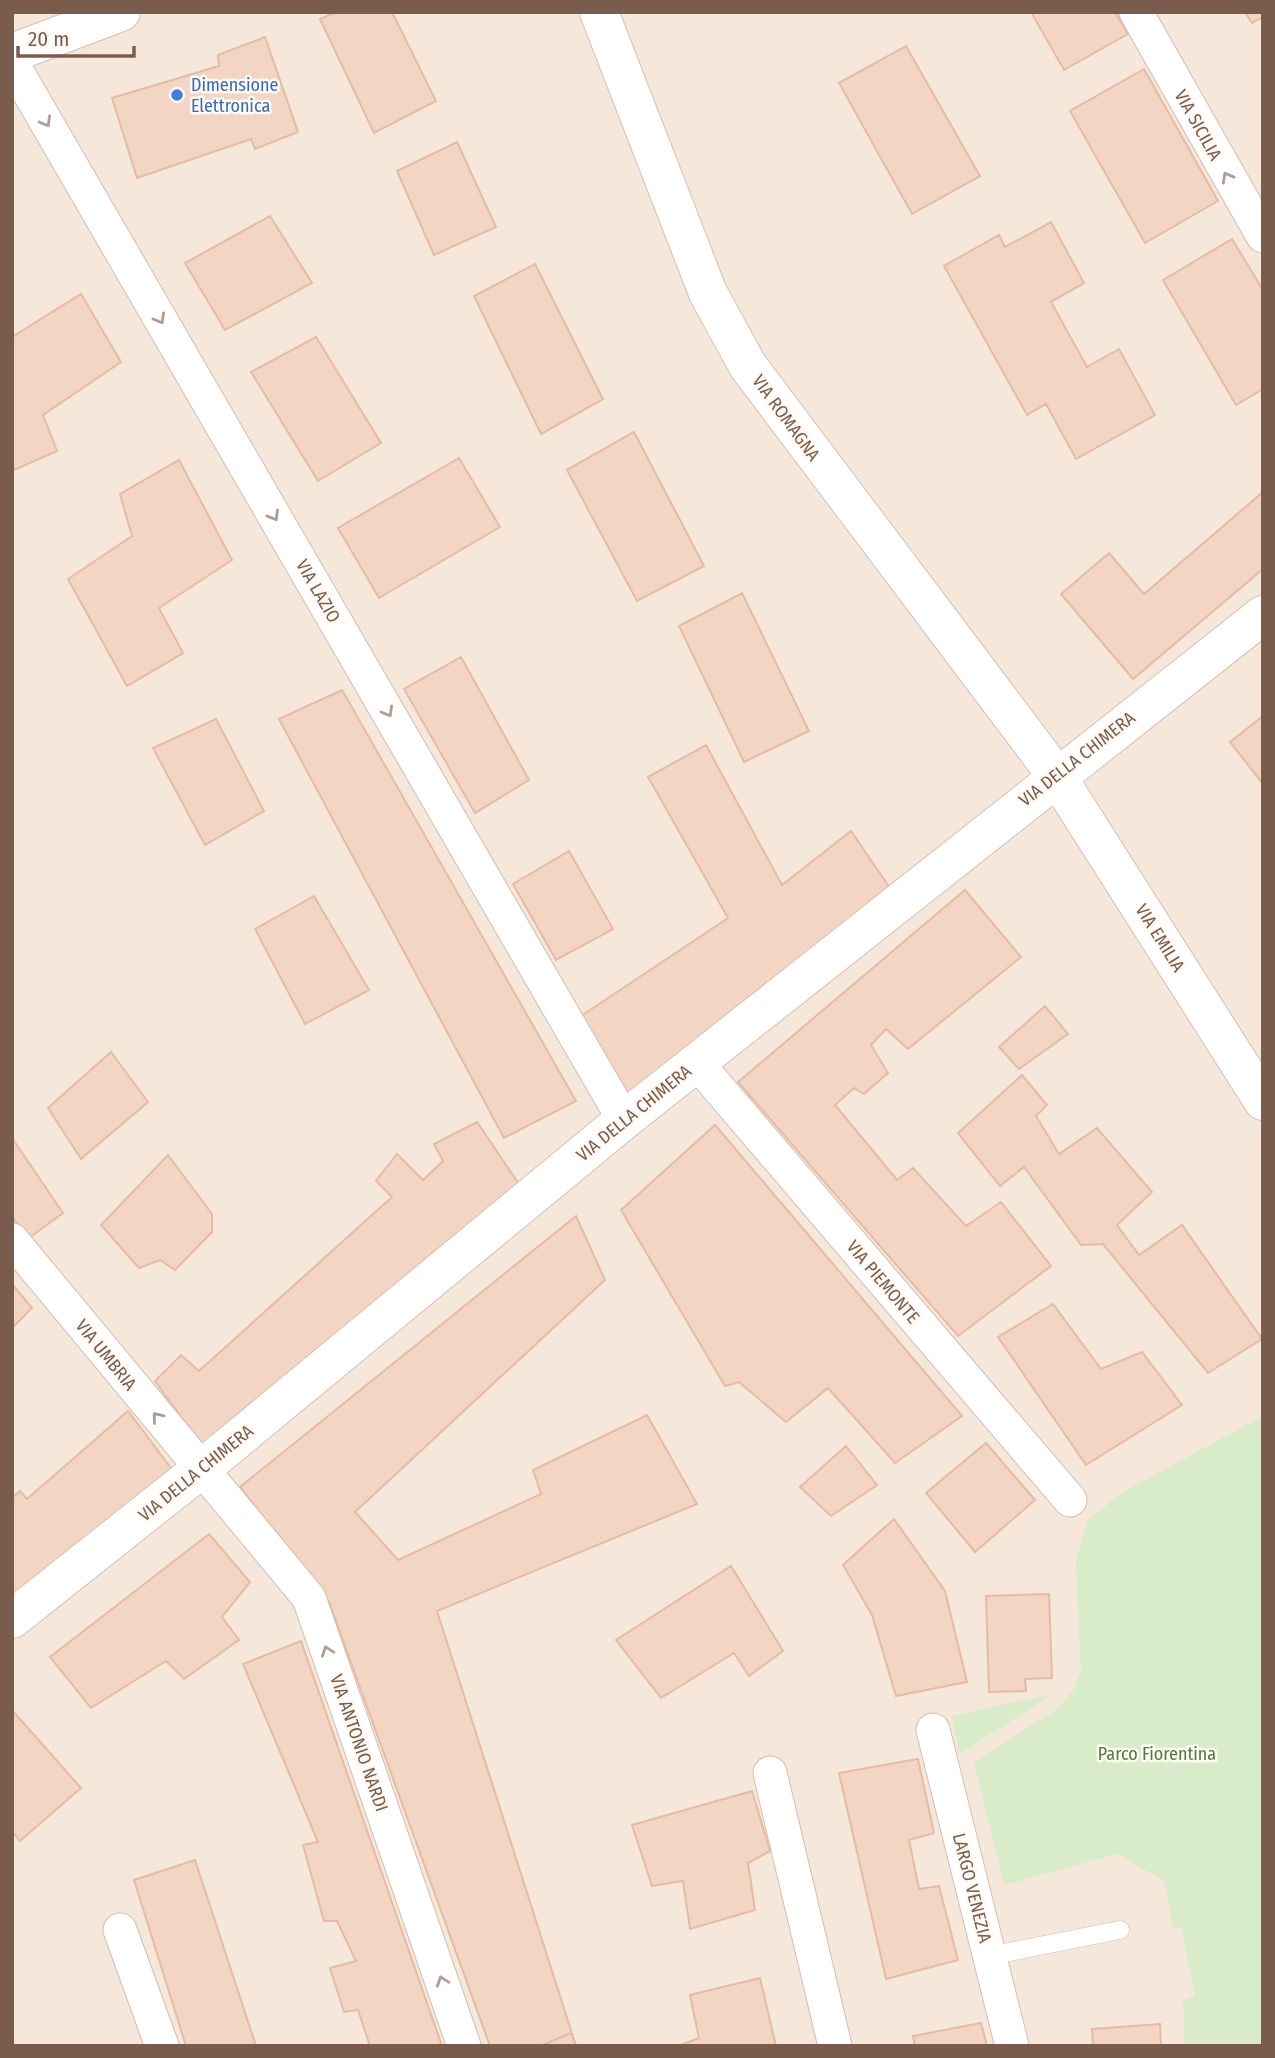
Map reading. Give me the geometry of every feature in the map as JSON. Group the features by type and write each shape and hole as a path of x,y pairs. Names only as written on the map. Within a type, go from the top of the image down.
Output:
{"street":[{"path":"12,53 121,12"},
{"name":"VIA ROMAGNA","path":"599,12 708,293 748,366 1056,775"},
{"name":"VIA SICILIA","path":"1136,12 1263,236"},
{"name":"VIA LAZIO","path":"12,63 624,1120"},
{"name":"VIA DELLA CHIMERA","path":"12,1619 200,1470 624,1120 1056,775 1263,615"},
{"name":"VIA EMILIA","path":"1056,775 1263,1101"},
{"name":"VIA PIEMONTE","path":"697,1063 1070,1500"},
{"name":"VIA UMBRIA","path":"12,1240 200,1470"},
{"name":"VIA ANTONIO NARDI","path":"200,1470 309,1598 464,2046"},
{"name":"LARGO VENEZIA","path":"933,1730 1012,2046"},
{"path":"770,1773 835,2046"},
{"path":"120,1930 162,2046"}],"lane":[{"path":"989,1956 1120,1930"}],"shaded area":[{"path":"12,12 1263,12 1263,2046 12,2046"}],"green space":[{"name":"Parco Fiorentina","path":"1263,1416 1263,2046 1185,2046 1183,2000 1195,1996 1181,1927 1173,1928 1164,1881 1117,1854 1004,1885 974,1762 1059,1708 1074,1689 1081,1672 1076,1560 1088,1520 1121,1493"},
{"path":"1052,1694 960,1754 951,1716"}],"building":[{"path":"336,12 392,12 436,101 374,133 320,19"},
{"path":"1031,12 1115,12 1128,34 1064,70"},
{"path":"1245,12 1263,12 1263,17 1252,23"},
{"path":"265,37 298,132 255,149 251,139 137,178 112,98 219,66 218,55"},
{"path":"906,46 980,176 912,214 839,83"},
{"path":"1144,69 1218,201 1145,243 1070,111"},
{"path":"457,142 496,227 434,255 397,171"},
{"path":"270,216 312,283 225,330 185,263"},
{"path":"1051,222 1084,283 1051,302 1087,367 1119,349 1155,415 1076,459 1046,404 1027,415 944,266 999,235 1005,247"},
{"path":"1232,239 1263,290 1263,389 1236,405 1163,280"},
{"path":"535,264 603,399 541,434 474,296"},
{"path":"81,294 121,362 43,415 57,451 12,471 12,337"},
{"path":"316,337 381,443 318,481 251,372"},
{"path":"634,432 704,566 637,601 567,470"},
{"path":"459,458 500,527 379,598 338,528"},
{"path":"179,460 232,560 159,608 183,653 127,686 68,579 132,536 120,494"},
{"path":"1263,492 1263,569 1133,679 1061,594 1109,553 1144,594"},
{"path":"742,593 809,731 744,762 679,626"},
{"path":"461,657 529,780 475,813 404,689"},
{"path":"342,690 576,1101 504,1138 279,719"},
{"path":"1263,716 1263,784 1230,742"},
{"path":"216,719 264,811 205,845 153,748"},
{"path":"706,745 782,885 851,831 892,891 627,1097 581,1016 728,918 648,777"},
{"path":"569,851 613,929 556,960 513,884"},
{"path":"965,890 1021,957 908,1049 886,1029 871,1045 888,1073 864,1094 854,1088 835,1105 897,1180 913,1168 966,1226 1001,1202 1051,1266 958,1336 738,1082"},
{"path":"314,896 369,990 305,1024 255,929"},
{"path":"1045,1006 1068,1034 1019,1069 999,1047"},
{"path":"111,1052 148,1102 81,1159 48,1108"},
{"path":"1022,1075 1047,1105 1036,1116 1059,1154 1097,1128 1152,1192 1117,1225 1139,1255 1182,1225 1262,1339 1208,1373 1103,1244 1081,1245 1024,1167 1000,1186 958,1133"},
{"path":"477,1122 521,1187 207,1453 155,1381 181,1355 199,1371 392,1197 376,1181 397,1154 423,1180 443,1161 434,1144"},
{"path":"715,1125 962,1416 895,1463 828,1388 786,1422 739,1382 725,1386 621,1210"},
{"path":"12,1138 63,1213 29,1238 12,1217"},
{"path":"168,1155 212,1214 212,1232 175,1270 160,1260 139,1268 101,1225"},
{"path":"576,1216 605,1280 355,1512 398,1560 541,1494 533,1470 647,1415 697,1504 437,1611 576,2046 490,2046 329,1602 240,1487"},
{"path":"12,1284 32,1308 12,1328"},
{"path":"1053,1304 1101,1369 1142,1352 1182,1405 1086,1465 998,1337"},
{"path":"128,1411 174,1472 18,1598 12,1592 12,1498 20,1491 27,1499"},
{"path":"986,1443 1035,1500 975,1552 926,1493"},
{"path":"846,1446 877,1485 831,1516 800,1487"},
{"path":"894,1519 945,1591 967,1682 896,1696 872,1615 843,1565"},
{"path":"209,1534 250,1582 222,1617 239,1640 184,1679 166,1661 91,1708 50,1657"},
{"path":"731,1566 783,1651 749,1676 734,1653 661,1698 616,1640"},
{"path":"1049,1594 1052,1678 1025,1679 1026,1691 989,1692 986,1596"},
{"path":"301,1641 442,2046 370,2046 358,2010 344,2012 330,1968 356,1961 337,1921 324,1921 303,1845 318,1842 243,1664"},
{"path":"12,1710 81,1788 20,1841 12,1831"},
{"path":"918,1759 934,1833 909,1840 919,1889 939,1886 958,1960 886,1979 839,1773"},
{"path":"752,1791 770,1851 748,1863 755,1910 690,1929 683,1881 652,1886 632,1825"},
{"path":"195,1860 256,2046 186,2046 134,1880"},
{"path":"760,1978 776,2046 678,2046 699,2038 690,1995"},
{"path":"981,2023 987,2046 915,2046 913,2036"},
{"path":"1160,2024 1161,2046 1093,2046 1092,2029"},
{"path":"571,2033 576,2046 540,2046"}],"place":[{"name":"Dimensione Elettronica","path":"177,95"}]}
